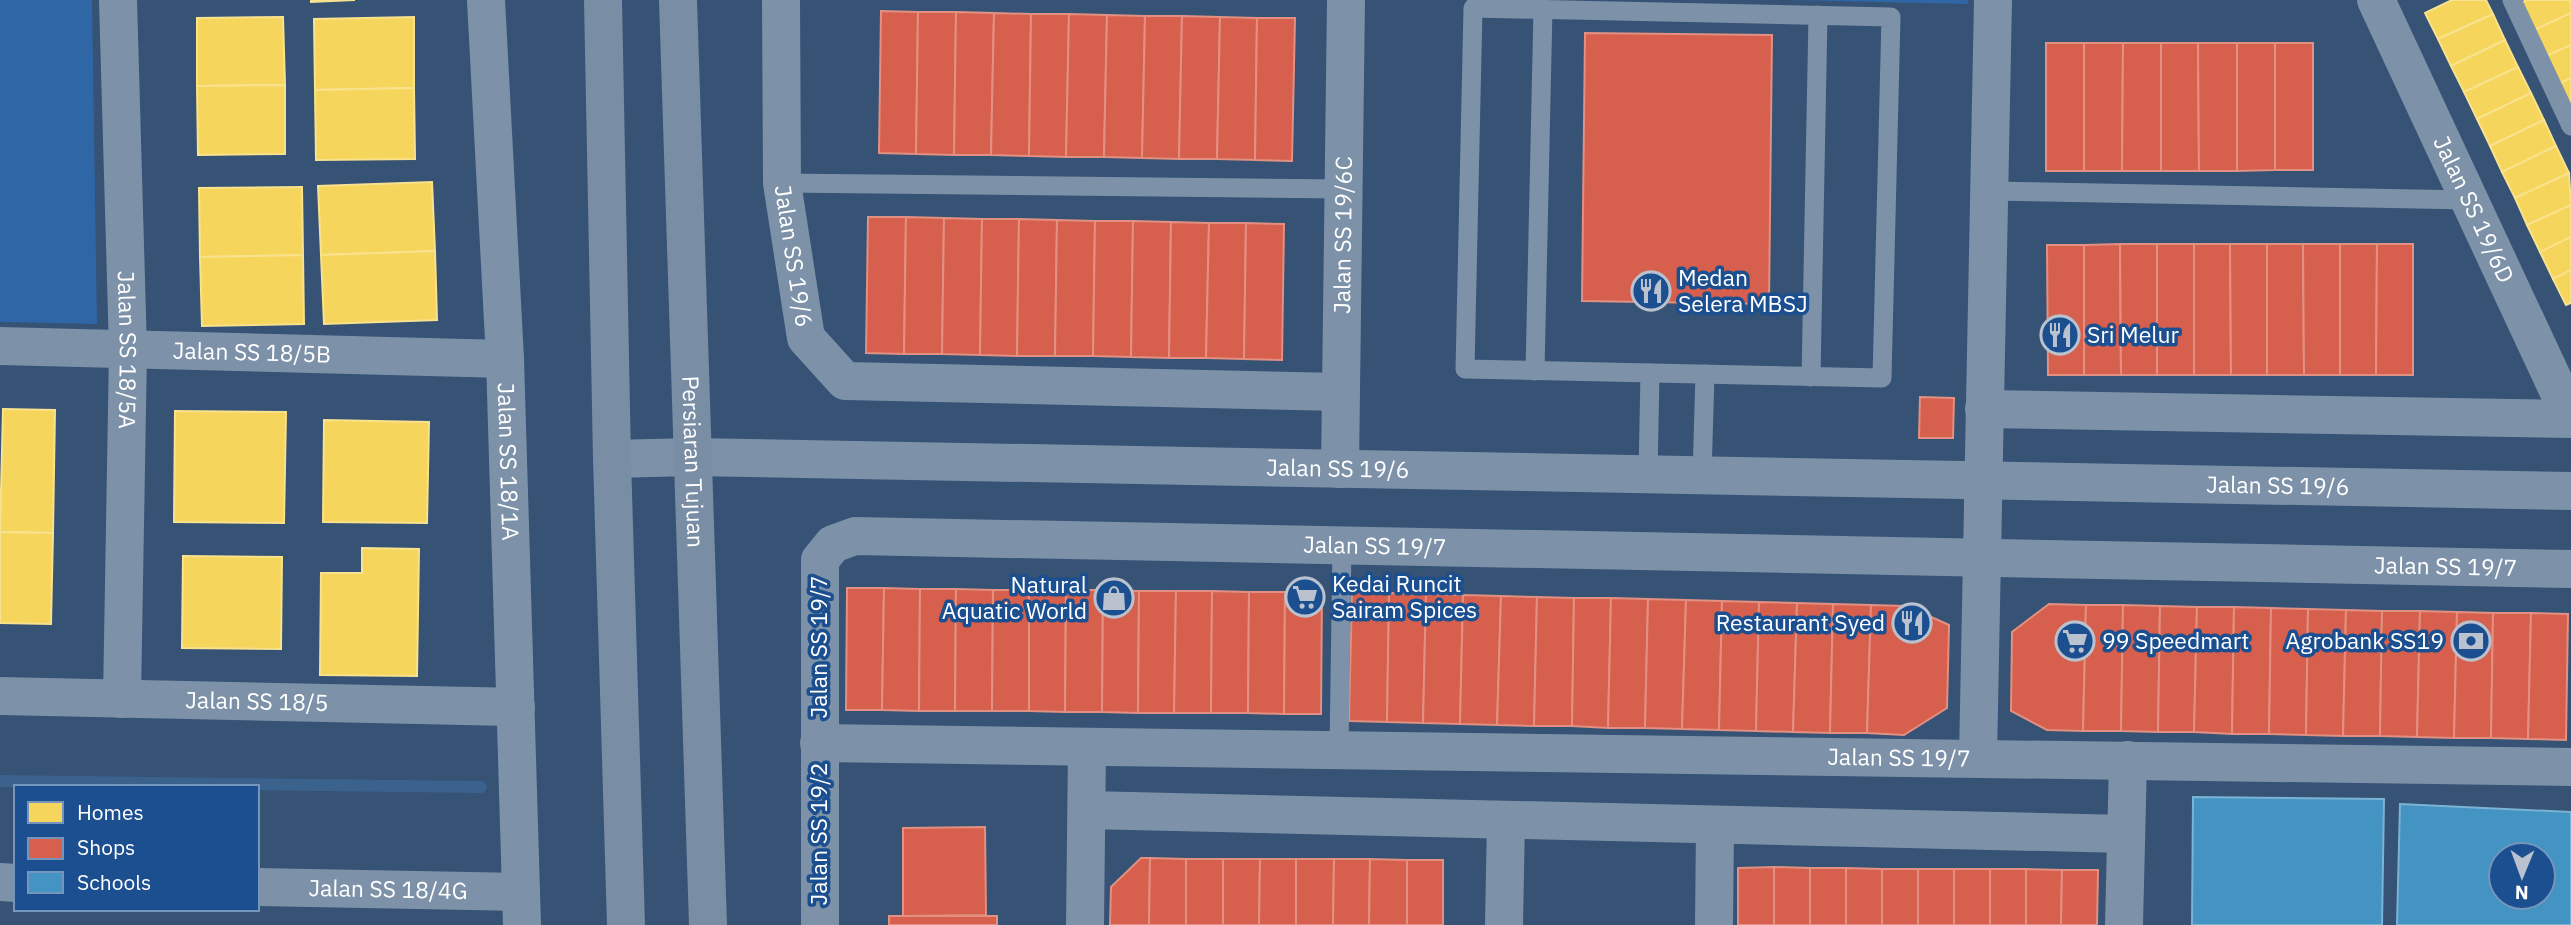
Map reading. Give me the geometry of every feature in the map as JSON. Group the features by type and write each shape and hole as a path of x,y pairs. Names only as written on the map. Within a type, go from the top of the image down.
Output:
{"main road":[{"path":"603,0 612,459 626,925"},
{"name":"Persiaran Tujuan","path":"678,0 708,925"}],"street":[{"name":"Jalan SS 18/5A","path":"118,0 128,350 121,699"},
{"name":"Jalan SS 18/1A","path":"486,0 505,359 521,909"},
{"name":"Jalan SS 19/6","path":"781,0 782,183 806,338 845,381 1341,393"},
{"name":"Jalan SS 19/6C","path":"1340,469 1346,0"},
{"path":"1978,758 1993,0"},
{"name":"Jalan SS 19/6D","path":"2382,2 2469,200 2571,419"},
{"name":"Jalan SS 18/5B","path":"0,346 505,359"},
{"path":"1984,409 2571,419"},
{"name":"Jalan SS 19/6","path":"612,459 692,457 2571,491"},
{"name":"Jalan SS 19/7","path":"2571,569 855,536 833,544 820,560 819,743 2571,767"},
{"name":"Jalan SS 18/5","path":"0,696 516,707"},
{"name":"Jalan SS 19/2","path":"819,743 820,925"},
{"path":"1085,925 1087,747"},
{"path":"2124,925 2128,760"},
{"path":"1087,810 2126,834"},
{"path":"1504,925 1506,820"},
{"path":"1714,925 1715,825"},
{"name":"Jalan SS 18/4G","path":"259,887 521,909"}],"lane":[{"path":"2512,0 2571,126"},
{"path":"1473,8 1543,9 1891,17 1882,378 1465,369 1473,8"},
{"path":"1535,371 1543,9"},
{"path":"1811,377 1818,15"},
{"path":"782,183 1343,189"},
{"path":"1990,191 2469,200"},
{"path":"1648,475 1650,373"},
{"path":"1702,476 1705,374"},
{"path":"1339,750 1342,545"}],"shaded area":[{"path":"0,0 92,0 97,324 0,322"},
{"path":"1789,0 1968,0 1968,4"}],"building: Homes":[{"path":"311,0 355,0 311,2"},
{"path":"2452,0 2486,0 2493,14 2438,39 2425,13"},
{"path":"2527,0 2571,0 2571,13 2532,31 2520,3"},
{"path":"2571,13 2571,45 2544,57 2532,31"},
{"path":"2493,14 2505,40 2451,66 2438,39"},
{"path":"283,17 285,85 197,86 197,18"},
{"path":"414,17 414,88 315,90 314,19"},
{"path":"2505,40 2518,67 2464,92 2451,66"},
{"path":"2571,45 2571,78 2557,85 2544,57"},
{"path":"2518,67 2531,93 2477,119 2464,92"},
{"path":"2571,78 2571,111 2557,85"},
{"path":"285,85 285,154 198,155 197,86"},
{"path":"414,88 415,159 316,160 315,90"},
{"path":"2531,93 2544,120 2490,146 2477,119"},
{"path":"2544,120 2556,146 2502,172 2490,146"},
{"path":"2556,146 2569,173 2515,198 2502,172"},
{"path":"2569,173 2571,205 2527,225 2515,198"},
{"path":"432,182 435,251 321,255 318,186"},
{"path":"302,187 303,255 200,257 199,188"},
{"path":"2571,205 2571,237 2540,252 2527,225"},
{"path":"2571,237 2571,270 2553,279 2540,252"},
{"path":"435,251 437,320 324,324 321,255"},
{"path":"303,255 304,324 202,326 200,257"},
{"path":"2571,270 2571,303 2566,305 2553,279"},
{"path":"3,409 55,410 53,533 0,532"},
{"path":"175,411 286,412 284,523 174,522"},
{"path":"324,420 429,422 427,523 323,522"},
{"path":"0,532 53,533 51,624 0,623"},
{"path":"362,548 419,549 417,676 320,675 321,573 362,573"},
{"path":"183,556 282,557 281,649 182,648"}],"building: Shops":[{"path":"881,11 918,12 916,154 879,153"},
{"path":"918,12 956,12 954,155 916,154"},
{"path":"956,12 994,13 991,155 954,155"},
{"path":"994,13 1031,14 1029,156 991,155"},
{"path":"1031,14 1069,14 1066,157 1029,156"},
{"path":"1069,14 1107,15 1104,157 1066,157"},
{"path":"1107,15 1145,16 1142,158 1104,157"},
{"path":"1145,16 1182,16 1179,159 1142,158"},
{"path":"1182,16 1220,17 1217,159 1179,159"},
{"path":"1220,17 1257,18 1255,160 1217,159"},
{"path":"1257,18 1295,18 1292,161 1255,160"},
{"path":"1585,33 1772,35 1769,304 1582,301"},
{"path":"2046,43 2084,43 2084,171 2046,171"},
{"path":"2084,43 2123,43 2122,171 2084,171"},
{"path":"2123,43 2161,43 2161,171 2122,171"},
{"path":"2161,43 2198,43 2199,171 2161,171"},
{"path":"2198,43 2237,43 2237,171 2199,171"},
{"path":"2237,43 2275,43 2275,170 2237,171"},
{"path":"2275,43 2313,43 2313,170 2275,170"},
{"path":"868,217 906,217 904,354 866,353"},
{"path":"906,217 944,218 942,354 904,354"},
{"path":"944,218 982,219 980,355 942,354"},
{"path":"982,219 1019,219 1017,356 980,355"},
{"path":"1019,219 1057,220 1055,356 1017,356"},
{"path":"1057,220 1095,221 1093,356 1055,356"},
{"path":"1095,221 1133,221 1131,357 1093,356"},
{"path":"1133,221 1171,222 1169,358 1131,357"},
{"path":"1171,222 1209,223 1206,358 1169,358"},
{"path":"1209,223 1246,223 1244,359 1206,358"},
{"path":"1246,223 1284,224 1282,360 1244,359"},
{"path":"2120,244 2121,375 2084,375 2084,245"},
{"path":"2120,244 2157,244 2157,375 2121,375"},
{"path":"2157,244 2194,244 2194,375 2157,375"},
{"path":"2194,244 2230,244 2231,375 2194,375"},
{"path":"2230,244 2267,244 2267,375 2231,375"},
{"path":"2267,244 2303,244 2304,375 2267,375"},
{"path":"2303,244 2340,244 2340,375 2304,375"},
{"path":"2340,244 2377,244 2376,375 2340,375"},
{"path":"2377,244 2413,244 2413,375 2376,375"},
{"path":"2047,245 2084,245 2084,375 2048,375"},
{"path":"1920,397 1954,398 1953,438 1919,438"},
{"path":"847,588 884,588 882,710 846,710"},
{"path":"884,588 920,589 919,711 882,710"},
{"path":"920,589 956,589 955,711 919,711"},
{"path":"956,589 993,590 992,711 955,711"},
{"path":"993,590 1029,590 1029,711 992,711"},
{"path":"1029,590 1066,590 1065,712 1029,711"},
{"path":"1066,590 1103,590 1102,712 1065,712"},
{"path":"1103,590 1139,591 1138,713 1102,712"},
{"path":"1139,591 1176,591 1174,713 1138,713"},
{"path":"1176,591 1212,591 1211,713 1174,713"},
{"path":"1212,591 1249,592 1248,713 1211,713"},
{"path":"1249,592 1285,592 1284,714 1248,713"},
{"path":"1285,592 1322,592 1321,714 1284,714"},
{"path":"1352,592 1389,593 1387,722 1349,721"},
{"path":"1389,593 1426,594 1423,723 1387,722"},
{"path":"1426,594 1463,595 1460,724 1423,723"},
{"path":"1463,595 1501,596 1497,725 1460,724"},
{"path":"1501,596 1537,597 1534,726 1497,725"},
{"path":"1537,597 1574,598 1572,726 1534,726"},
{"path":"1574,598 1611,598 1608,728 1572,726"},
{"path":"1611,598 1648,599 1645,728 1608,728"},
{"path":"1648,599 1686,600 1682,729 1645,728"},
{"path":"1686,600 1722,601 1719,730 1682,729"},
{"path":"1722,601 1759,602 1756,731 1719,730"},
{"path":"1759,602 1797,603 1793,732 1756,731"},
{"path":"1797,603 1833,604 1830,733 1793,732"},
{"path":"1833,604 1871,605 1867,733 1830,733"},
{"path":"2049,604 2086,605 2083,731 2047,730 2011,711 2012,632"},
{"path":"1871,605 1907,606 1949,625 1947,708 1904,735 1867,733"},
{"path":"2086,605 2123,605 2121,731 2083,731"},
{"path":"2123,605 2160,606 2158,732 2121,731"},
{"path":"2160,606 2197,607 2194,732 2158,732"},
{"path":"2197,607 2234,607 2232,734 2194,732"},
{"path":"2234,607 2271,608 2269,734 2232,734"},
{"path":"2271,608 2308,609 2306,735 2269,734"},
{"path":"2308,609 2346,610 2343,736 2306,735"},
{"path":"2346,610 2382,611 2380,736 2343,736"},
{"path":"2382,611 2420,611 2417,737 2380,736"},
{"path":"2420,611 2457,612 2454,738 2417,737"},
{"path":"2457,612 2493,613 2491,738 2454,738"},
{"path":"2493,613 2531,613 2528,739 2491,738"},
{"path":"2531,613 2568,614 2566,740 2528,739"},
{"path":"985,827 986,915 903,916 903,828"},
{"path":"1141,858 1150,858 1149,925 1110,925 1111,887"},
{"path":"1150,858 1186,859 1186,925 1149,925"},
{"path":"1186,859 1223,859 1223,925 1186,925"},
{"path":"1223,859 1260,859 1259,925 1223,925"},
{"path":"1260,859 1296,859 1296,925 1259,925"},
{"path":"1296,859 1334,859 1333,925 1296,925"},
{"path":"1334,859 1370,859 1369,925 1333,925"},
{"path":"1370,859 1407,860 1407,925 1369,925"},
{"path":"1407,860 1443,860 1443,925 1407,925"},
{"path":"1774,867 1774,925 1738,925 1738,868"},
{"path":"1774,867 1810,868 1810,925 1774,925"},
{"path":"1810,868 1846,868 1846,925 1810,925"},
{"path":"1846,868 1882,869 1882,925 1846,925"},
{"path":"1882,869 1918,869 1918,925 1882,925"},
{"path":"1918,869 1954,869 1954,925 1918,925"},
{"path":"1954,869 1990,869 1990,925 1954,925"},
{"path":"1990,869 2026,869 2026,925 1990,925"},
{"path":"2026,869 2062,870 2061,925 2026,925"},
{"path":"2062,870 2098,870 2097,925 2061,925"},
{"path":"889,916 997,916 997,925 889,925"}],"building: Schools":[{"path":"2193,797 2384,799 2382,925 2192,925"},
{"path":"2400,804 2571,812 2571,925 2397,925"}],"waterway":[{"path":"0,781 481,787"}],"place":[{"name":"Medan Selera MBSJ","path":"1651,291"},
{"name":"Sri Melur","path":"2060,335"},
{"name":"Kedai Runcit Sairam Spices","path":"1305,597"},
{"name":"Natural Aquatic World","path":"1114,598"},
{"name":"Restaurant Syed","path":"1912,623"},
{"name":"99 Speedmart","path":"2075,641"},
{"name":"Agrobank SS19","path":"2471,641"}]}
